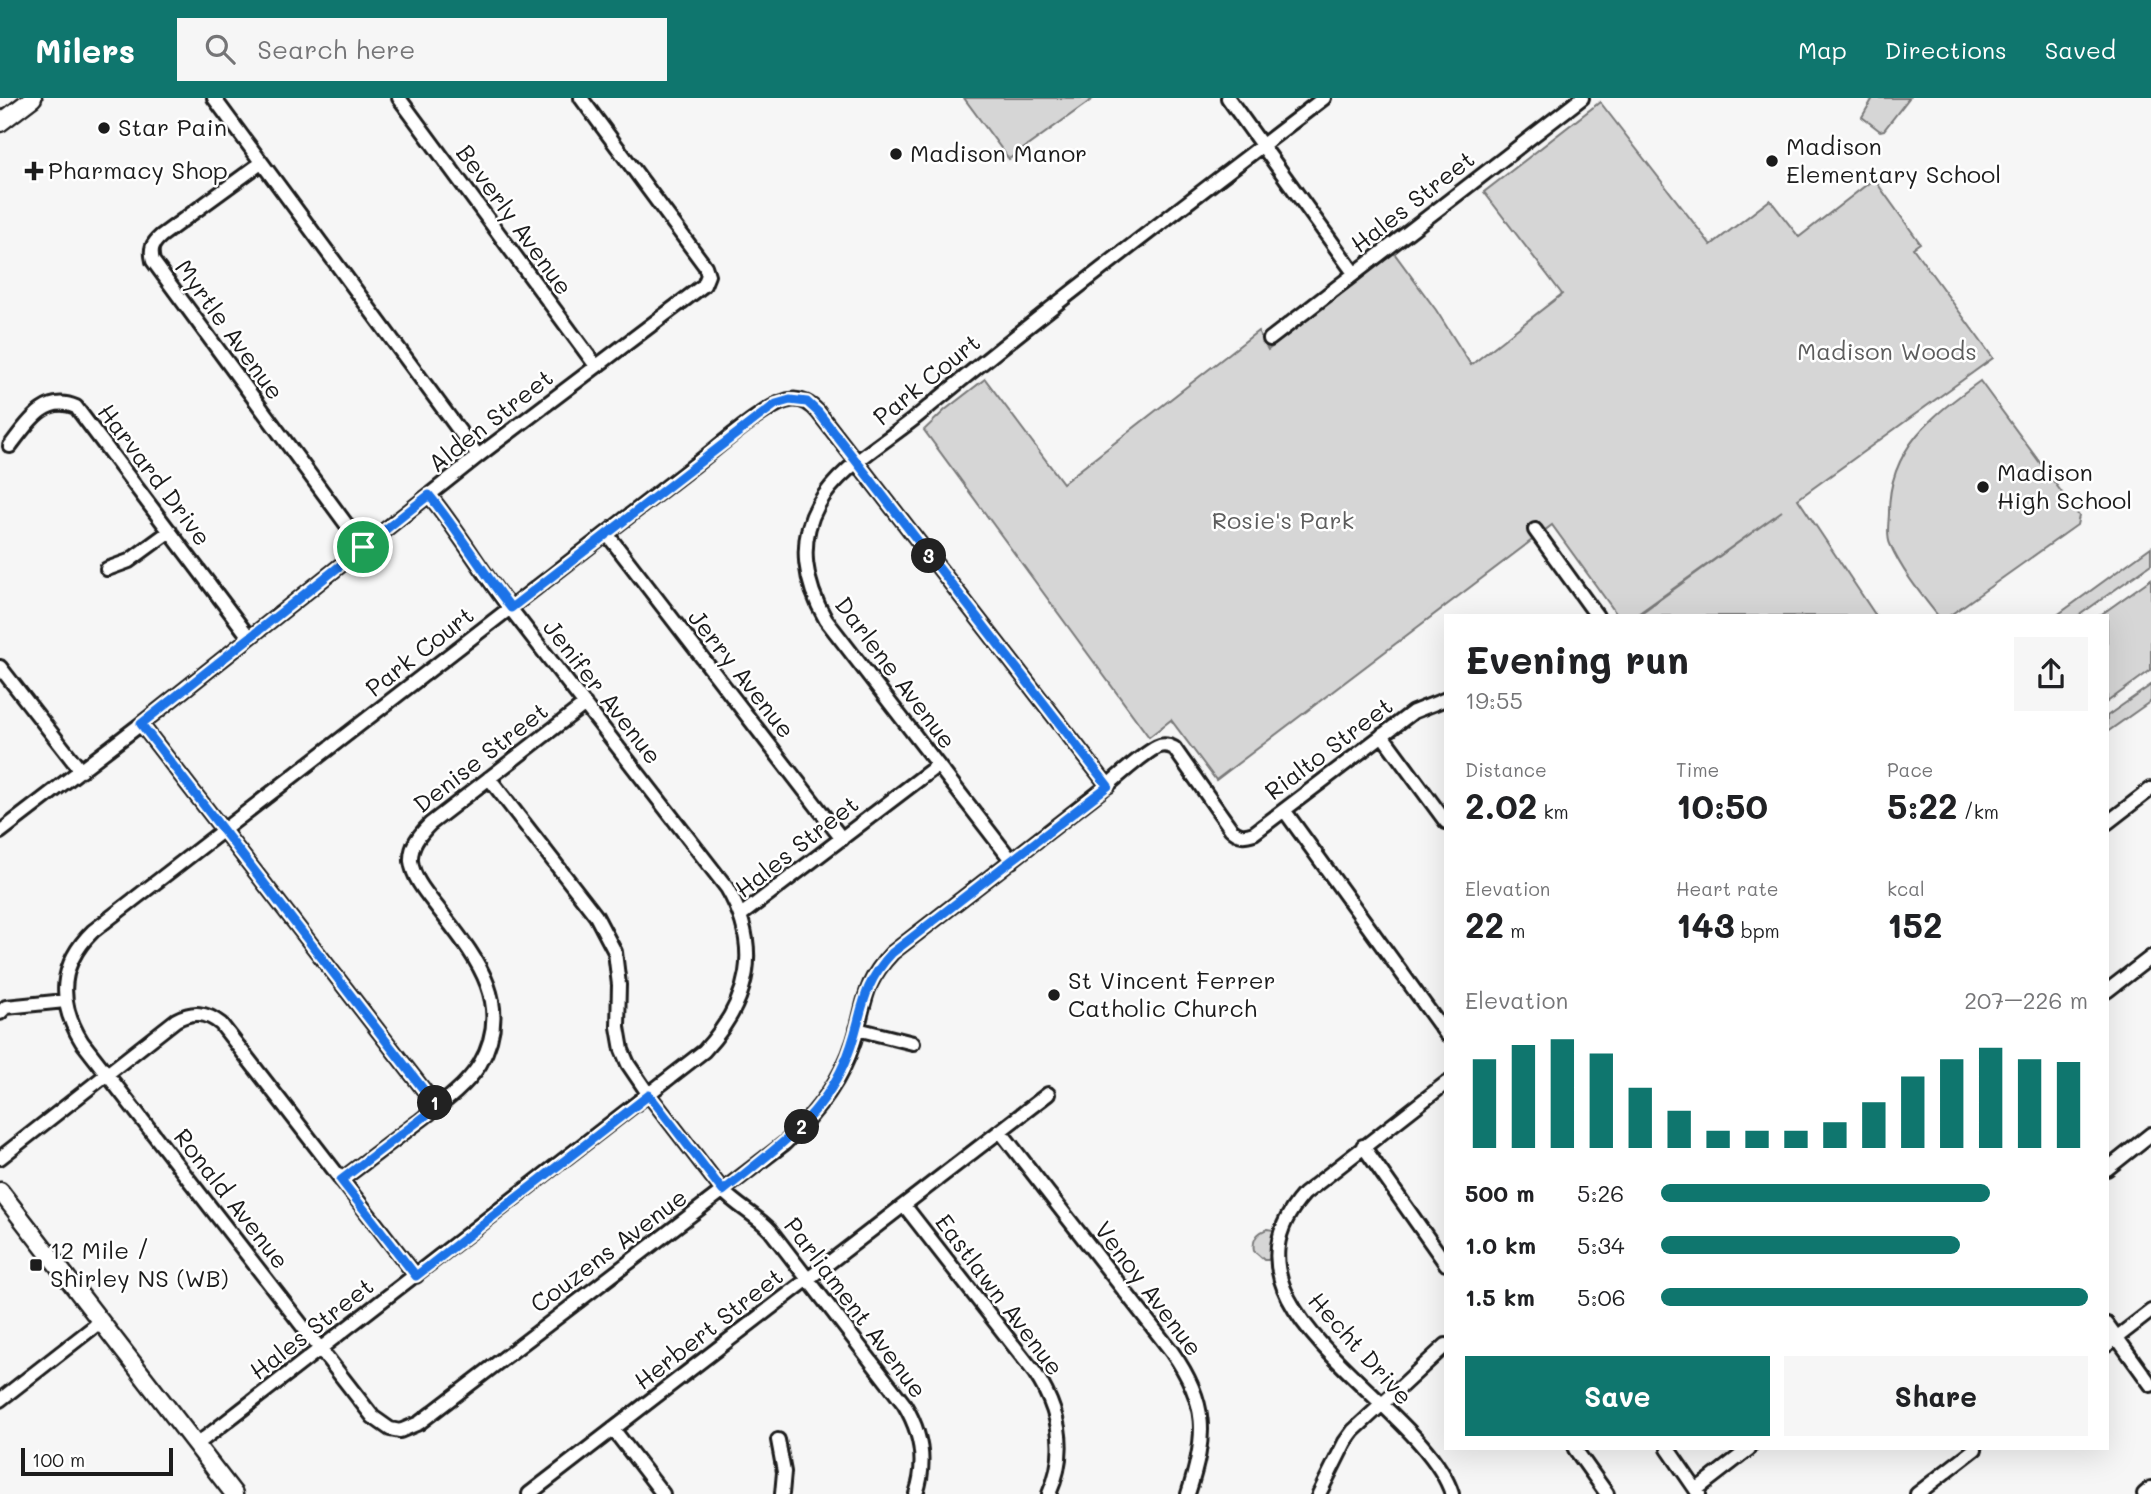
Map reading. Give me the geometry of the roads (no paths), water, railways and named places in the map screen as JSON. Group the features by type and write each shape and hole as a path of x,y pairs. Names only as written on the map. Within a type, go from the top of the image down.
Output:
{"main road":[{"path":"0,123 33,98"},
{"path":"0,1191 234,1494"}],"street":[{"path":"214,98 478,456"},
{"name":"Beverly Avenue","path":"398,98 596,366"},
{"name":"Alden Street","path":"0,832 141,724 478,456 704,285 708,275 705,266 581,98"},
{"path":"1228,98 1354,274"},
{"name":"Park Court","path":"108,1075 74,1029 65,1001 66,976 76,950 84,939 776,404 790,400 807,402 857,463 980,364 1324,98"},
{"name":"Hales Street","path":"1270,339 1581,98"},
{"name":"Myrtle Avenue","path":"261,163 161,236 153,243 150,251 153,261 363,547"},
{"name":"Harvard Drive","path":"10,446 36,415 47,407 65,402 76,407 250,637"},
{"path":"857,463 1108,786"},
{"name":"Darlene Avenue","path":"857,463 834,483 809,525 805,555 808,581 826,620 1012,861"},
{"name":"Jenifer Avenue","path":"429,495 511,608 715,872 735,901 741,915"},
{"path":"1535,530 1596,614"},
{"path":"107,569 129,561 170,531"},
{"name":"Jerry Avenue","path":"607,534 842,839"},
{"path":"0,667 81,771"},
{"name":"Rialto Street","path":"1240,835 1254,833 1413,712 1444,700"},
{"name":"Denise Street","path":"341,1180 437,1107 471,1077 481,1063 492,1031 494,1013 488,983 482,969 418,881 411,858 412,849 422,832 585,704"},
{"path":"141,724 437,1107"},
{"path":"1382,735 1444,819"},
{"name":"Couzens Avenue","path":"320,1350 381,1424 400,1431 411,1427 785,1143 816,1112 839,1076 857,1029 865,991 880,965 1153,750 1165,745 1174,748 1231,829 1240,835"},
{"name":"Hales Street","path":"196,1445 704,1051 734,1011 745,980 748,964 746,935 741,915 938,765"},
{"name":"Parliament Avenue","path":"489,778 607,933 618,968 618,1027 622,1050 633,1073 723,1191 770,1230 911,1415 922,1451 921,1474 916,1494"},
{"path":"2109,821 2151,789"},
{"path":"1284,810 1444,1031"},
{"path":"2109,989 2151,957"},
{"path":"2,1008 65,1001"},
{"path":"0,1158 176,1020 193,1013 211,1017 221,1024 416,1276"},
{"path":"857,1029 913,1043"},
{"name":"Ronald Avenue","path":"108,1075 320,1350"},
{"name":"Hecht Drive","path":"1444,1085 1315,1184 1296,1203 1283,1227 1278,1265 1282,1285 1294,1311 1430,1455 1446,1479 1452,1494"},
{"name":"Herbert Street","path":"529,1494 1048,1094"},
{"name":"Venoy Avenue","path":"1000,1131 1172,1352 1190,1380 1200,1412 1201,1439 1188,1494"},
{"path":"2109,1167 2151,1135"},
{"path":"1363,1146 1444,1261"},
{"name":"Eastlawn Avenue","path":"904,1205 1035,1373 1047,1393 1057,1417 1060,1439 1059,1464 1049,1494"},
{"path":"2151,1311 2112,1341 2151,1385"},
{"path":"0,1400 100,1322"},
{"path":"1319,1494 1345,1442 1381,1404 1444,1347"},
{"path":"613,1429 663,1494"},
{"path":"778,1440 785,1472 782,1494"},
{"path":"1576,1450 1607,1494"},
{"path":"1669,1450 1698,1492 1748,1450"},
{"path":"1917,1494 1974,1450"},
{"path":"2144,1494 2151,1488"}],"place":[{"name":"Star Pain","path":"104,128"},
{"name":"Madison Manor","path":"896,154"},
{"name":"Madison Elementary School","path":"1772,161"},
{"name":"Pharmacy Shop","path":"34,171"},
{"name":"Madison High School","path":"1983,487"},
{"name":"St Vincent Ferrer Catholic Church","path":"1054,995"},
{"name":"12 Mile / Shirley NS (WB)","path":"36,1265"}],"park label":[{"name":"Madison Woods","path":"1887,352"},
{"name":"Rosie's Park","path":"1283,521"}]}
